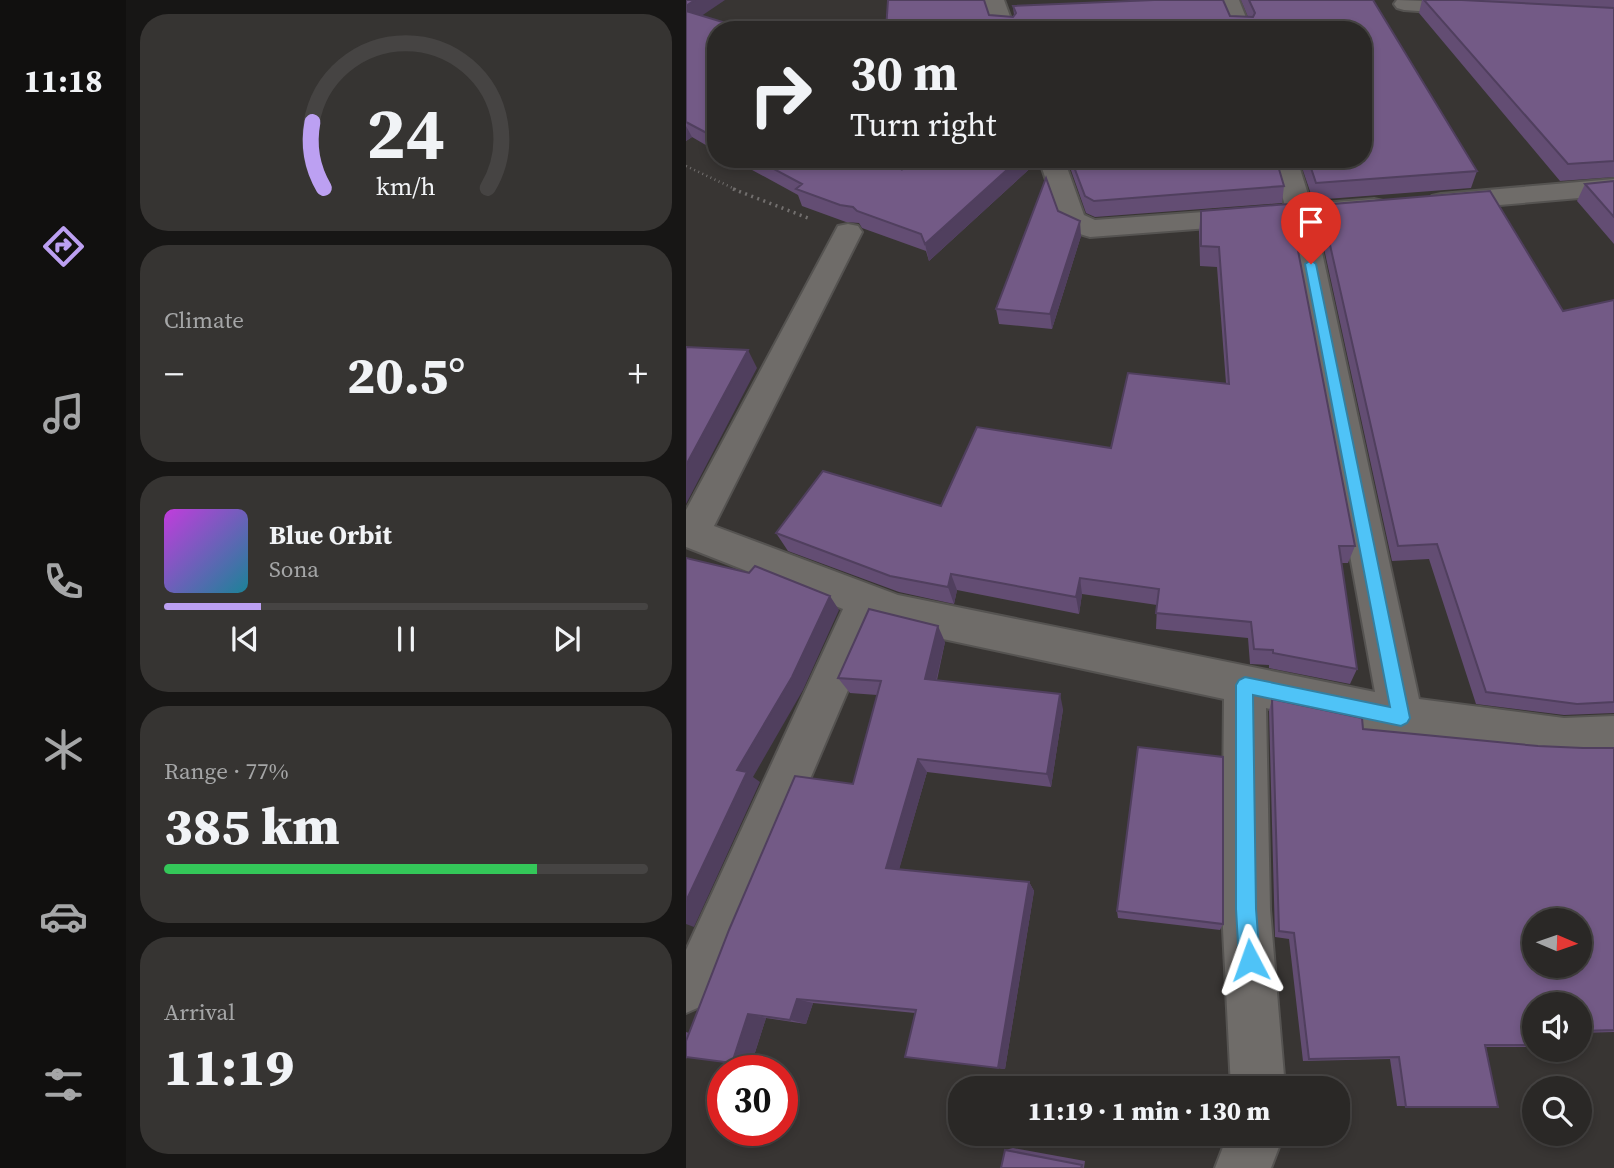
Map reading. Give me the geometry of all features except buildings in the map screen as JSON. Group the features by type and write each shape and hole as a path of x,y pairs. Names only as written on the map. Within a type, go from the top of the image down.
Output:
{"street":[{"path":"994,0 1002,21"},
{"path":"1229,0 1237,21"},
{"path":"1404,4 1493,10"},
{"path":"1054,168 1072,219 1090,229 1395,205"},
{"path":"1287,168 1300,211 1401,718"},
{"path":"1422,204 1614,187"},
{"path":"848,232 689,532 896,612 1401,718 1564,738 1614,736"},
{"path":"686,987 700,977 866,601"},
{"path":"1245,685 1246,909 1257,1076"},
{"path":"1243,1168 1251,1146"}],"path":[{"path":"686,166 751,197 848,232"}],"route":[{"path":"1250,960 1246,909 1245,685 1401,718 1311,264"}]}
